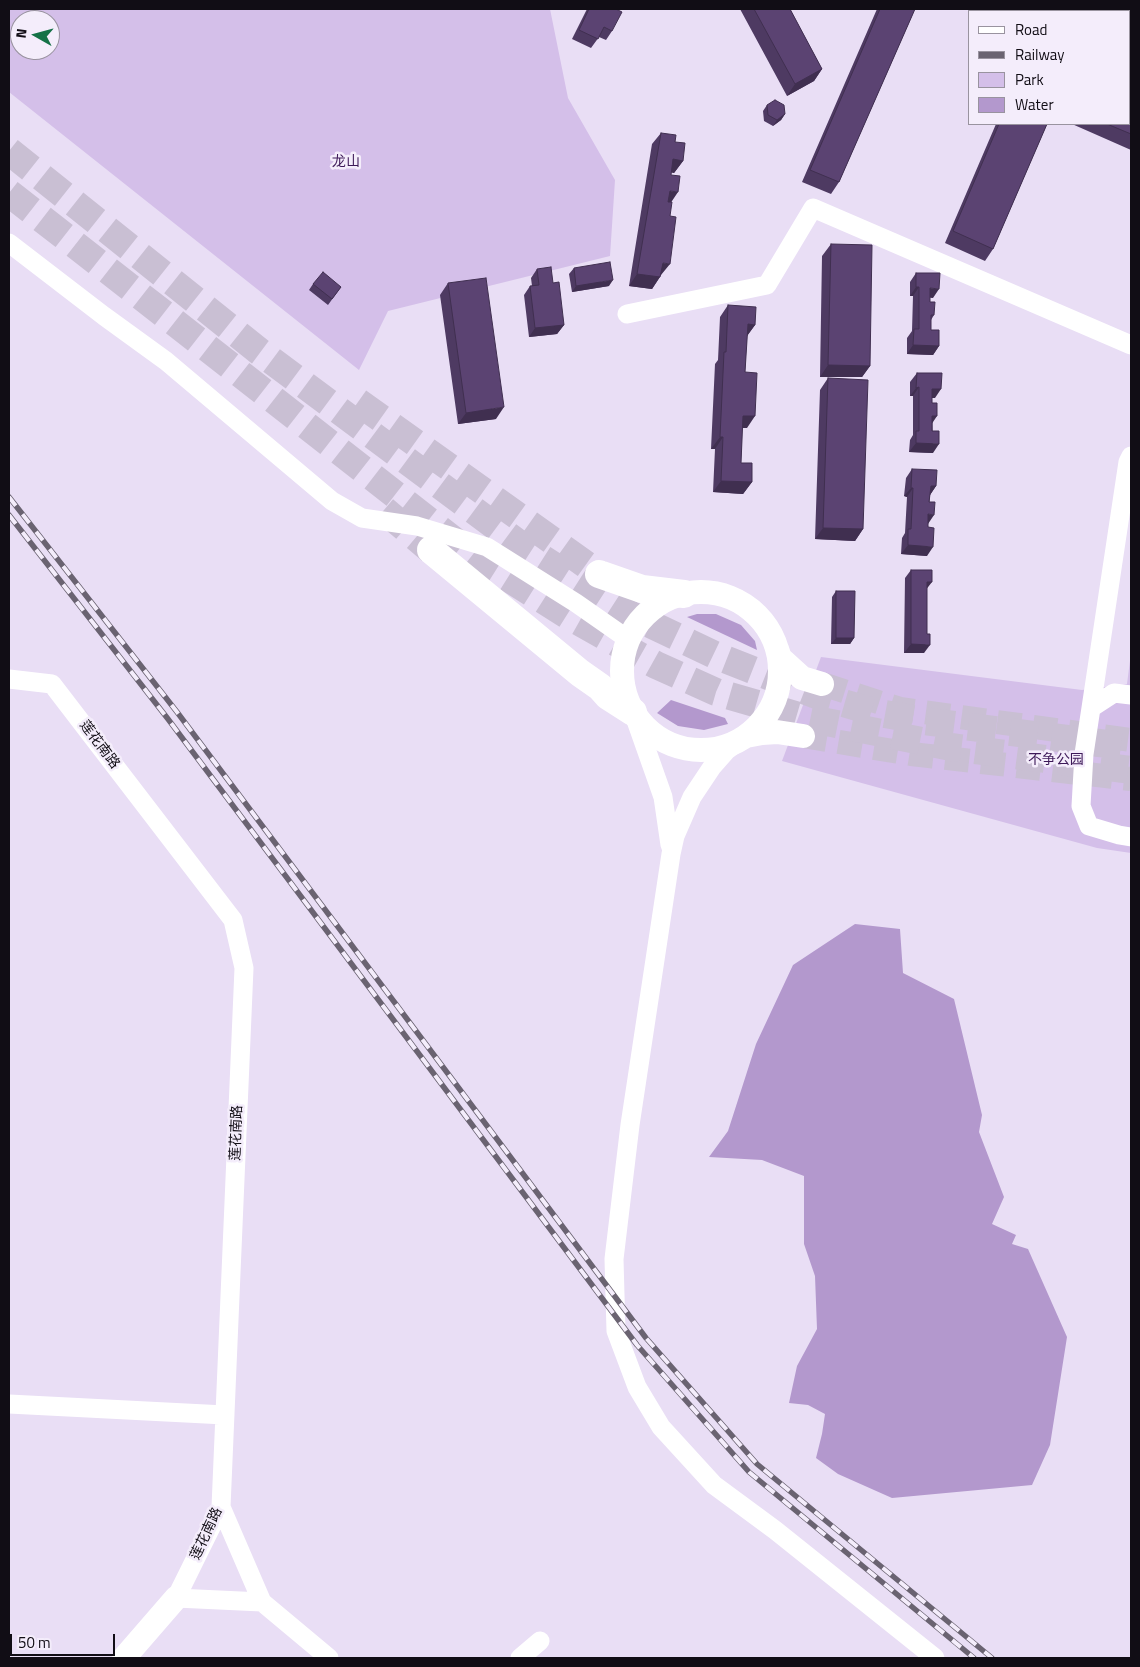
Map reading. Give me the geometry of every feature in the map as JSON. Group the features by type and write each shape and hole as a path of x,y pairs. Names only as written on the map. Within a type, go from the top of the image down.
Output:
{"highway":[{"path":"431,550 580,673 600,687 608,696 633,712"},
{"path":"599,574 642,589 684,594"}],"main road":[{"path":"777,649 780,674 774,700 765,717 746,736 718,749 703,751 676,746 652,733 633,712 624,690 622,669 624,654 629,640 640,621 660,603 684,594 706,592 736,600 757,616 767,628 777,649 780,658 802,678 822,684"},
{"path":"746,736 769,732 802,736"},
{"name":"莲花南路","path":"124,1658 176,1598"}],"street":[{"path":"627,314 768,285 813,208 1131,345"},
{"path":"9,243 166,361 332,501 362,518 417,526 487,547 576,603 629,640"},
{"path":"1131,456 1128,462 1084,754 1081,806 1089,826 1131,837"},
{"name":"莲花南路","path":"9,679 52,684 233,920 244,968 221,1507 176,1598"},
{"path":"1091,708 1114,693 1131,695"},
{"path":"633,712 663,797 667,814 671,854"},
{"path":"746,736 727,750 712,767 692,797 675,836 671,854 630,1125 614,1259 616,1331 637,1387 661,1427 714,1485 775,1530 935,1658"},
{"path":"9,1404 225,1415"},
{"path":"221,1507 262,1602 329,1658"},
{"path":"176,1598 262,1602"},
{"path":"520,1658 540,1641"}],"green space":[{"name":"龙山","path":"9,9 550,9 568,98 615,180 610,256 388,311 359,370 9,92"},
{"name":"不争公园","path":"1131,653 1131,853 1097,848 782,761 821,657 1082,690 1127,684"}],"water":[{"path":"697,614 716,614 741,625 755,641 757,650 687,617"},
{"path":"671,700 725,718 728,724 704,730 678,726 657,713"},
{"path":"855,924 900,929 903,973 954,999 982,1115 979,1132 1004,1197 992,1224 1016,1235 1012,1244 1028,1249 1067,1337 1050,1445 1032,1485 892,1498 838,1474 816,1458 825,1414 808,1405 789,1403 797,1366 817,1329 815,1276 804,1244 804,1176 762,1160 709,1157 728,1131 756,1044 793,965"}],"building":[{"path":"589,9 616,9 622,12 612,31 604,27 598,39 579,30"},
{"path":"754,9 790,9 822,69 795,84"},
{"path":"880,9 915,9 839,182 810,170"},
{"path":"1037,9 1077,9 1077,10"},
{"path":"1130,90 1131,91 1131,134 1109,125 1130,125"},
{"path":"775,100 784,105 785,114 777,120 768,115 767,105"},
{"path":"999,125 1047,125 993,249 953,231"},
{"path":"661,133 676,135 675,142 685,143 683,161 673,159 671,175 680,176 678,192 670,191 668,202 672,202 670,216 676,217 670,264 663,263 660,277 637,274"},
{"path":"831,244 872,245 870,366 828,365"},
{"path":"610,262 613,280 576,286 574,268"},
{"path":"551,267 553,283 559,282 564,325 535,328 530,286 539,285 537,269"},
{"path":"323,272 341,287 332,299 313,284"},
{"path":"916,273 940,273 939,289 930,288 930,302 935,302 934,315 931,315 931,330 939,330 939,346 913,345 914,329 919,329 919,287 916,287"},
{"path":"486,278 504,407 466,413 448,283"},
{"path":"728,305 756,307 755,325 748,324 745,372 757,373 755,416 743,416 741,463 752,463 752,482 721,481 723,437 720,437"},
{"path":"917,373 942,373 941,389 932,389 932,403 937,403 937,416 932,416 932,431 939,431 939,444 916,443 916,431 919,431 919,387 916,388"},
{"path":"828,378 868,380 863,529 823,528"},
{"path":"912,469 937,470 936,486 931,486 929,502 935,502 934,515 928,514 928,527 934,528 933,547 908,545 908,529 911,529"},
{"path":"911,570 932,570 932,582 927,582 927,634 930,634 930,645 911,644"},
{"path":"836,591 855,591 854,638 836,638"}],"tunnel":[{"path":"9,151 260,352 518,543 627,613 717,656 819,696 874,712 924,721 1131,747"},
{"path":"9,193 475,557 567,615 656,665 716,692 806,718 951,747 1131,770"},
{"path":"358,402 599,574"},
{"path":"384,510 431,550"},
{"path":"822,684 900,709 1131,740"},
{"path":"803,736 911,754 1131,779"}],"railway":[{"path":"9,497 177,712 646,1338 757,1464 992,1658"},
{"path":"9,515 168,719 637,1345 749,1472 974,1658"}]}
